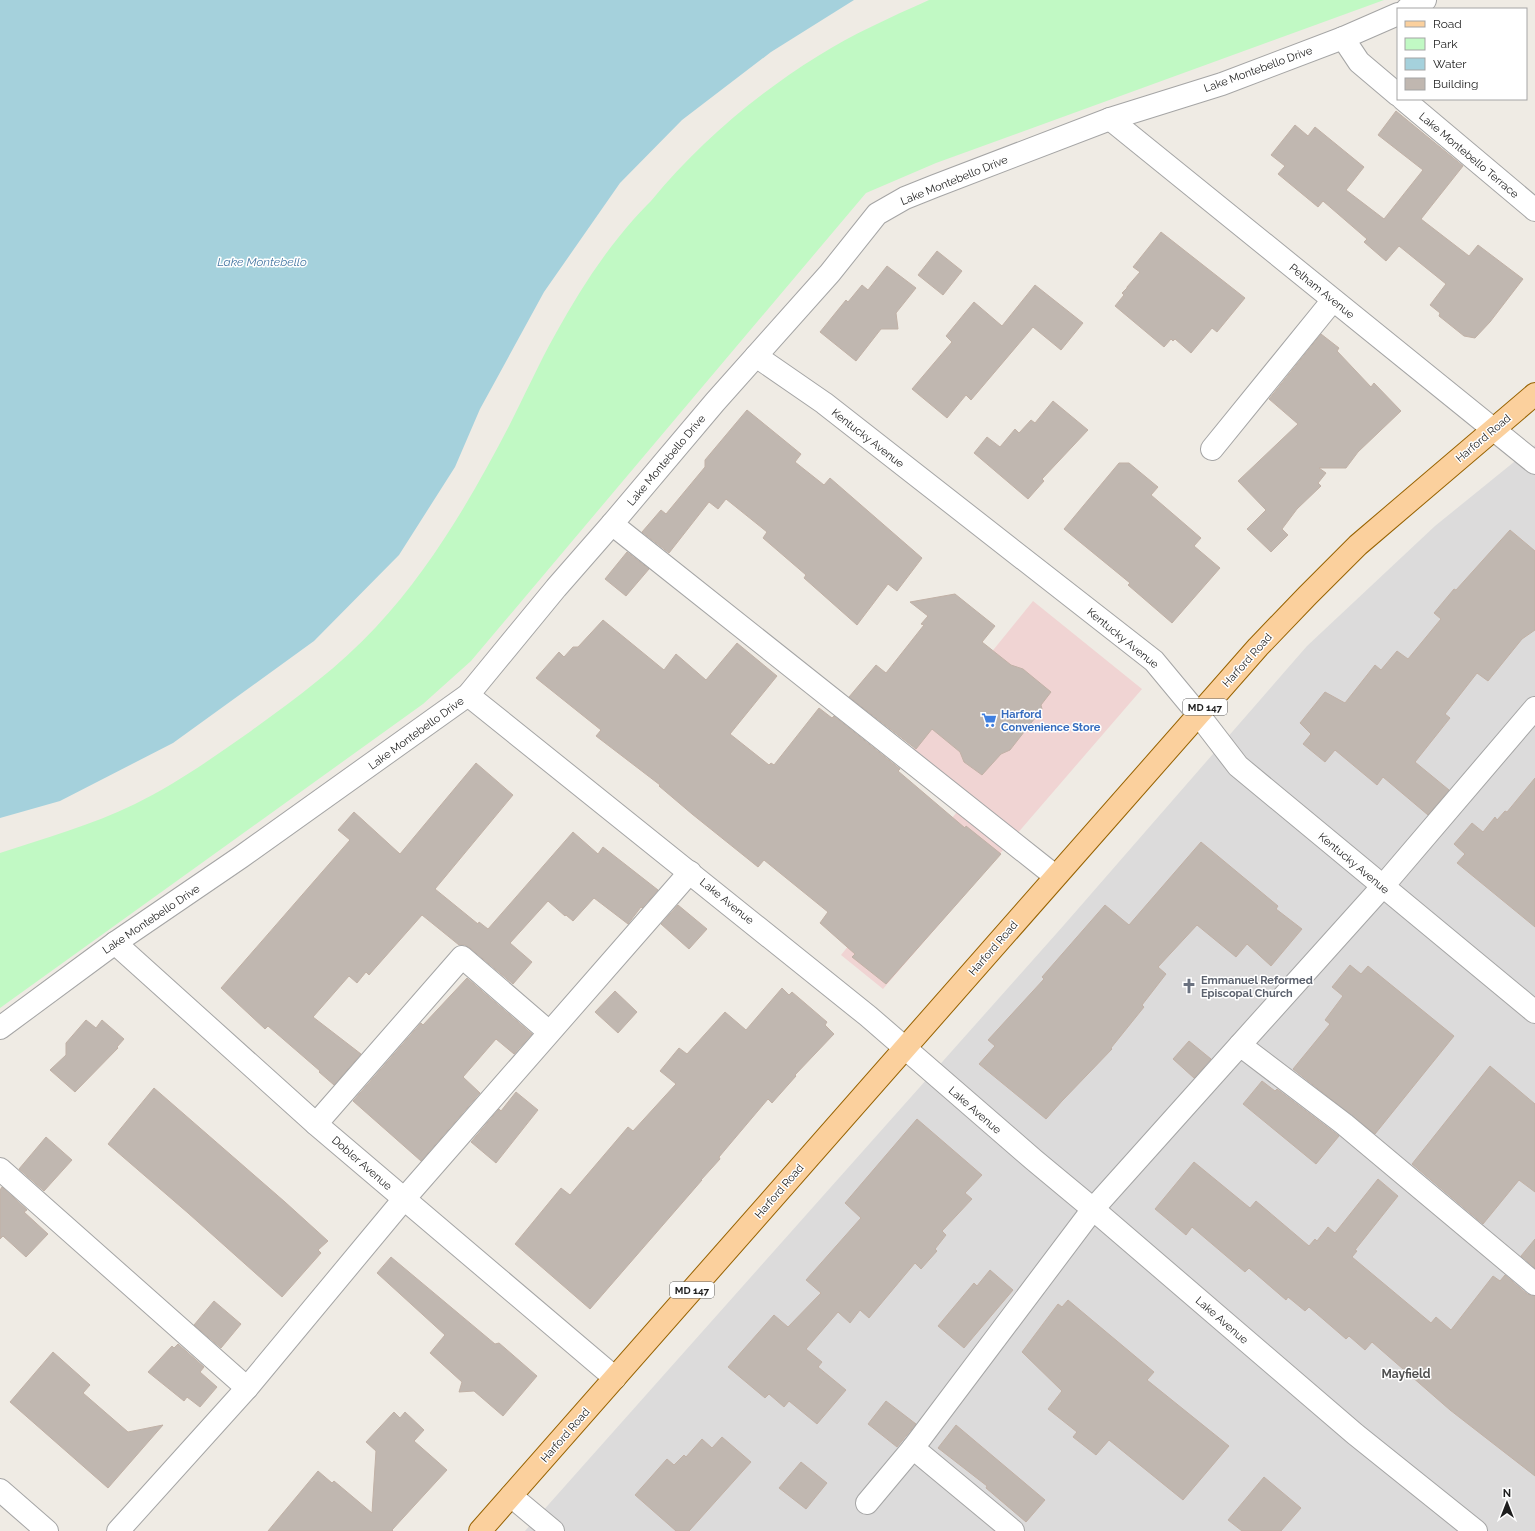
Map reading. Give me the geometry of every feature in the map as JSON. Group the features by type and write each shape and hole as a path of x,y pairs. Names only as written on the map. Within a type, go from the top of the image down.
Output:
{"main road":[{"name":"Harford Road","path":"480,1531 1055,876 1269,636 1358,546 1535,394"}],"street":[{"path":"1409,8 1425,0"},
{"name":"Lake Montebello Drive","path":"0,1028 115,943 241,857 468,695 556,588 715,402 830,273 877,214 906,198 935,186 1110,119 1222,84 1343,38 1397,14"},
{"path":"1343,38 1358,62 1397,94"},
{"name":"Lake Montebello Terrace","path":"1404,100 1535,210"},
{"name":"Pelham Avenue","path":"1110,119 1535,463"},
{"path":"1212,449 1333,300"},
{"name":"Kentucky Avenue","path":"756,356 824,403 1154,661 1198,714 1238,766 1535,1012"},
{"path":"612,524 1055,876"},
{"name":"Lake Avenue","path":"468,695 868,1016 1355,1434 1476,1531"},
{"path":"867,1503 913,1448 1093,1209 1531,721"},
{"path":"118,1531 247,1388 404,1199 690,872"},
{"name":"Dobler Avenue","path":"115,943 316,1124 615,1378"},
{"path":"316,1124 462,957 549,1032"},
{"path":"1240,1045 1344,1124 1535,1284"},
{"path":"0,1169 247,1388"},
{"path":"913,1448 1013,1531"},
{"path":"0,1490 47,1531"},
{"path":"511,1496 553,1531"}],"shaded area":[{"path":"1535,445 1535,1531 525,1531 1064,925 1307,646 1435,526"},
{"path":"1033,601 1142,689 883,989 841,955 969,797 912,750"}],"green space":[{"path":"929,0 1384,0 936,163 866,193 471,661 423,704 0,1008 0,853 68,831 119,812 165,788 251,731 300,695 347,656 376,627 415,581 449,531 495,453 544,356 573,303 601,260 635,217 708,140 772,87 845,40 886,19"}],"water":[{"name":"Lake Montebello","path":"0,0 854,0 771,52 682,120 620,183 544,292 480,409 455,467 399,555 314,641 173,743 60,801 0,818"}],"building":[{"path":"1396,111 1463,166 1421,219 1469,256 1478,245 1523,279 1490,322 1475,338 1464,336 1439,316 1440,313 1430,305 1446,284 1399,246 1386,261 1364,242 1367,239 1323,201 1318,207 1278,174 1285,166 1271,155 1295,125 1308,136 1315,127 1364,167 1346,190 1384,219 1423,170 1378,135"},
{"path":"1161,232 1245,298 1217,332 1212,328 1191,353 1175,339 1173,341 1171,339 1164,347 1115,306 1124,295 1122,293 1140,272 1133,267"},
{"path":"937,251 962,271 943,295 918,275"},
{"path":"887,266 916,288 896,313 898,329 881,329 856,361 820,332 846,300 848,302 862,285 868,290"},
{"path":"1035,285 1083,323 1061,350 1033,327 971,400 966,395 947,418 912,389 952,342 946,336 974,302 1002,326"},
{"path":"1321,334 1339,348 1337,351 1371,387 1374,383 1401,411 1358,452 1346,468 1319,468 1326,473 1318,483 1321,486 1297,509 1282,529 1288,535 1271,552 1247,529 1266,510 1238,481 1298,424 1269,399"},
{"path":"1053,401 1088,430 1042,479 1044,481 1028,499 974,453 987,437 1000,447 1015,429 1019,433 1031,420 1035,423"},
{"path":"747,410 801,454 795,462 824,485 830,478 922,558 897,591 888,584 857,625 804,578 806,575 763,538 767,532 726,499 718,509 709,502 669,553 642,532 661,510 666,514 705,467 705,460"},
{"path":"1119,463 1129,463 1158,487 1151,495 1201,538 1194,546 1220,568 1172,623 1128,585 1130,583 1064,529"},
{"path":"1510,530 1535,551 1535,630 1522,639 1488,681 1477,673 1445,714 1450,718 1415,762 1449,790 1428,815 1383,777 1377,785 1335,750 1325,762 1303,744 1311,734 1300,723 1325,692 1345,703 1375,665 1381,670 1397,651 1408,659 1441,619 1434,613 1454,589 1456,590"},
{"path":"627,552 649,569 626,596 605,579"},
{"path":"955,594 995,626 982,642 1011,665 1023,669 1051,692 1041,705 1042,709 1010,750 1001,754 982,775 964,762 960,752 932,729 916,749 849,697 876,665 886,673 924,625 921,624 928,616 910,602"},
{"path":"603,620 664,670 676,654 706,680 737,643 777,676 730,734 769,765 771,763 774,765 819,708 832,718 834,716 900,769 898,771 965,828 966,826 1001,854 886,984 852,957 855,954 820,923 828,912 764,860 758,867 692,814 659,786 660,785 596,736 601,730 536,678 559,652 564,657 573,647 578,647"},
{"path":"476,763 513,795 435,889 478,924 479,922 488,929 573,832 598,854 603,847 658,890 642,908 641,907 628,924 594,898 573,921 548,901 510,943 532,962 513,984 470,948 465,945 459,945 422,915 369,975 366,972 357,983 349,976 313,1017 361,1054 334,1085 268,1026 265,1029 221,988 350,840 338,830 354,812 400,854"},
{"path":"1535,778 1535,927 1457,863 1465,854 1454,844 1472,823 1483,832 1495,817 1497,820 1505,811 1507,812"},
{"path":"1201,842 1278,906 1276,909 1302,929 1271,966 1247,944 1236,957 1197,925 1158,967 1166,974 1142,1005 1144,1007 1111,1048 1112,1049 1046,1119 979,1064 995,1046 988,1040 1044,979 1042,977 1105,905 1129,925"},
{"path":"678,905 707,929 689,949 661,924"},
{"path":"1350,965 1361,974 1368,966 1454,1036 1375,1134 1293,1069 1330,1024 1325,1020 1343,996 1332,987"},
{"path":"467,978 532,1034 514,1054 496,1039 463,1077 480,1093 421,1161 353,1101 421,1023 423,1025"},
{"path":"782,988 789,995 792,992 827,1022 825,1025 834,1034 795,1075 796,1076 772,1103 768,1099 719,1157 720,1159 590,1309 515,1244 561,1188 570,1195 628,1127 633,1131 676,1084 660,1071 679,1048 687,1054 725,1012 746,1030"},
{"path":"615,991 637,1012 618,1033 595,1012"},
{"path":"86,1020 96,1028 102,1020 124,1039 117,1047 118,1048 75,1092 50,1070 66,1055 66,1043"},
{"path":"1189,1041 1211,1059 1194,1078 1173,1059"},
{"path":"1490,1066 1535,1104 1535,1192 1519,1180 1483,1224 1412,1164"},
{"path":"1262,1081 1275,1091 1277,1089 1339,1136 1316,1164 1243,1104"},
{"path":"154,1088 328,1241 318,1250 321,1253 282,1297 108,1144"},
{"path":"516,1092 538,1110 496,1163 471,1142 499,1109 501,1111"},
{"path":"917,1119 982,1175 965,1193 972,1199 942,1231 946,1235 935,1249 937,1251 921,1269 915,1263 869,1318 860,1310 850,1323 838,1312 806,1349 822,1362 818,1367 846,1390 817,1424 789,1401 784,1407 769,1394 765,1398 728,1367 774,1315 788,1327 821,1293 806,1280 861,1218 845,1203"},
{"path":"46,1137 72,1160 44,1191 19,1169"},
{"path":"1194,1162 1250,1208 1256,1201 1309,1246 1315,1239 1317,1241 1328,1227 1335,1233 1378,1179 1398,1196 1355,1250 1357,1251 1352,1257 1431,1323 1436,1317 1451,1330 1493,1276 1500,1281 1505,1275 1527,1294 1535,1296 1535,1476 1450,1410 1372,1342 1365,1350 1349,1336 1346,1339 1309,1307 1305,1311 1288,1297 1286,1300 1249,1268 1245,1272 1192,1227 1186,1235 1155,1209"},
{"path":"2,1187 27,1210 24,1212 48,1234 26,1257 3,1236 0,1239 0,1190"},
{"path":"1535,1239 1535,1268 1521,1256"},
{"path":"391,1257 495,1344 499,1343 537,1376 503,1416 474,1391 459,1392 462,1382 430,1353 445,1335 377,1273"},
{"path":"990,1270 1013,1290 964,1348 938,1326 974,1283 977,1286"},
{"path":"1068,1300 1154,1372 1147,1380 1229,1446 1183,1500 1109,1440 1096,1455 1073,1437 1077,1432 1048,1409 1062,1391 1022,1352 1058,1304 1062,1307"},
{"path":"214,1301 241,1324 221,1348 194,1325"},
{"path":"178,1344 204,1367 200,1372 217,1387 200,1407 187,1397 184,1401 148,1372 172,1346 174,1348"},
{"path":"53,1352 90,1385 83,1393 128,1432 163,1425 108,1488 10,1402"},
{"path":"886,1401 916,1424 897,1447 868,1424"},
{"path":"394,1412 400,1418 405,1412 424,1430 414,1441 447,1470 392,1530 393,1531 268,1531 318,1471 332,1483 334,1481 372,1513 376,1451 366,1442"},
{"path":"956,1425 1045,1500 1026,1522 986,1488 987,1486 938,1448"},
{"path":"722,1437 751,1462 689,1531 676,1531 635,1495 667,1459 674,1465 684,1455 686,1457 702,1439 712,1448"},
{"path":"801,1462 827,1483 806,1509 779,1488"},
{"path":"1264,1477 1301,1508 1281,1531 1242,1531 1228,1520"}],"place":[{"name":"Harford Convenience Store","path":"989,720"},
{"name":"Emmanuel Reformed Episcopal Church","path":"1189,986"}],"district":[{"name":"Mayfield","path":"1406,1374"}]}
